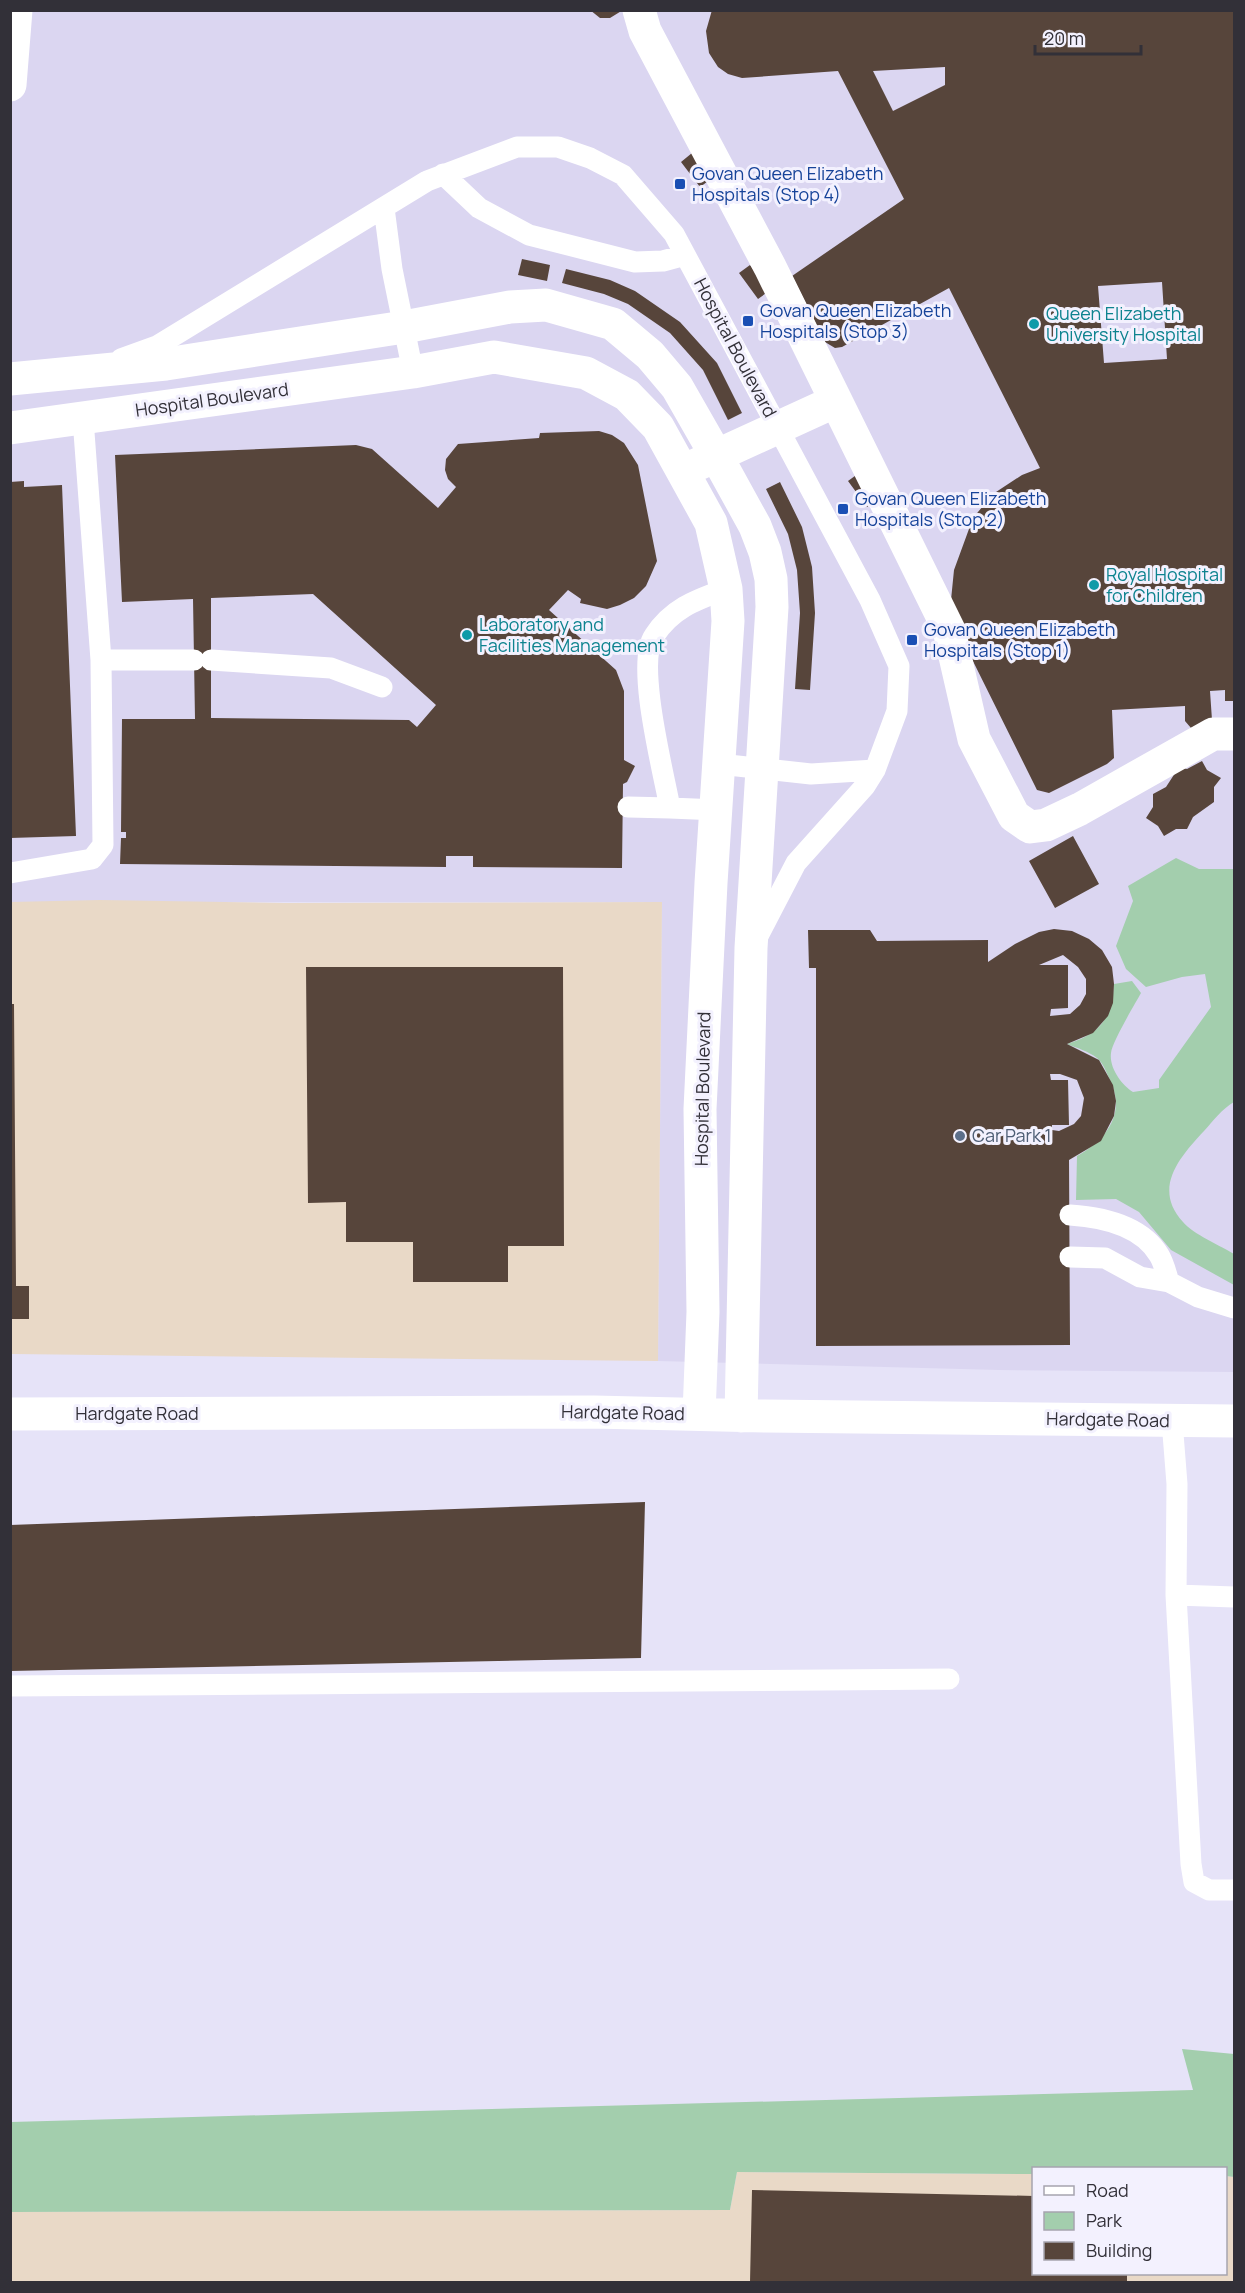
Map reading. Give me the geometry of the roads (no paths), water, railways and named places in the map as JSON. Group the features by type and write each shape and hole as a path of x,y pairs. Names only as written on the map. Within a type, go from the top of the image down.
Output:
{"street":[{"path":"10,85 16,10"},
{"path":"639,10 645,31 715,160 949,630 974,739 1014,816 1030,826 1046,825 1080,809 1213,735 1234,734"},
{"name":"Hospital Boulevard","path":"10,379 166,364 404,327 510,307 546,305 613,324 650,355 677,387 755,526 765,552 771,579 772,607 751,948 741,1416"},
{"name":"Hospital Boulevard","path":"10,428 412,372 494,357 586,373 627,395 658,426 711,523 726,590 728,621 718,810 711,883 700,1109 702,1312 699,1414"},
{"path":"682,471 836,401"},
{"name":"Hardgate Road","path":"10,1414 594,1412 741,1416 1234,1421"}],"lane":[{"name":"Hospital Boulevard","path":"89,370 157,346 443,174 517,147 558,147 590,158 623,175 674,234 870,600 899,666 897,711 875,770 865,786 796,864 751,948"},
{"path":"443,174 479,208 529,235 635,262 663,261 685,255"},
{"path":"384,208 392,269 412,372"},
{"path":"10,873 92,859 102,844 101,660 83,419"},
{"path":"670,808 647,680 647,653 653,636 686,604 726,590"},
{"path":"101,660 202,660 331,668 382,687"},
{"path":"719,764 811,774 875,770"},
{"path":"627,807 718,810"},
{"path":"1070,1215 1096,1217 1125,1226 1141,1237 1158,1254 1169,1282"},
{"path":"1070,1257 1105,1258 1140,1277 1169,1282 1198,1297 1234,1308"},
{"path":"1172,1421 1177,1484 1176,1595 1191,1864 1194,1882 1209,1890 1234,1890"},
{"path":"1176,1595 1234,1597"},
{"path":"10,1686 949,1679"}],"place":[{"name":"Govan Queen Elizabeth Hospitals (Stop 4)","path":"680,184"},
{"name":"Govan Queen Elizabeth Hospitals (Stop 3)","path":"748,321"},
{"name":"Queen Elizabeth University Hospital","path":"1034,324"},
{"name":"Govan Queen Elizabeth Hospitals (Stop 2)","path":"843,509"},
{"name":"Royal Hospital for Children","path":"1094,585"},
{"name":"Laboratory and Facilities Management","path":"467,635"},
{"name":"Govan Queen Elizabeth Hospitals (Stop 1)","path":"912,640"},
{"name":"Car Park 1","path":"960,1136"}]}
